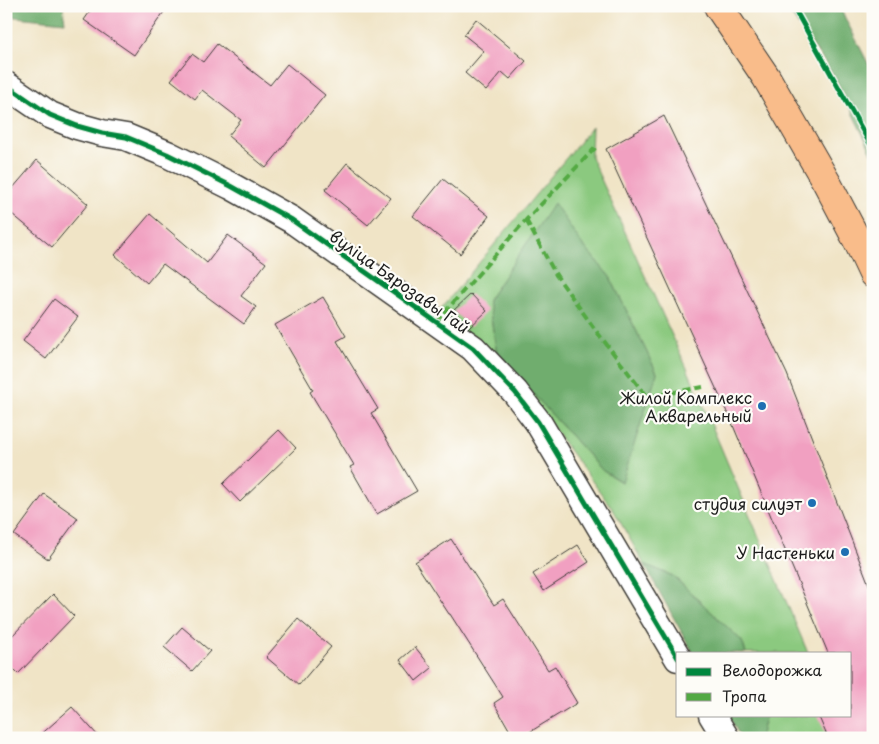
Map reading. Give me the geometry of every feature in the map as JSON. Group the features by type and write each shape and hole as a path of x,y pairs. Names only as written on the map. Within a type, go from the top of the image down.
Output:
{"main road":[{"path":"718,6 766,77 827,183 873,274"}],"street":[{"name":"вуліца Бярозавы Гай","path":"6,85 50,114 77,126 126,137 168,154 292,220 473,348 515,392 538,422 676,655"},
{"path":"713,716 726,738"}],"green space":[{"path":"6,6 63,6 65,22 6,16"},
{"path":"785,6 839,6 873,73 873,155 834,76"},
{"path":"592,127 591,157 695,386 808,652 746,652 742,641 673,576 644,564 614,511 534,402 439,311","holes":["582,244 610,277 657,373 621,482 603,471 497,354 488,300 519,255"]},
{"path":"554,203 582,244 610,277 657,373 622,482 603,471 497,354 488,300"},
{"path":"644,564 673,576 742,641 746,652 692,652"},
{"path":"729,716 764,716 760,738 741,738"},
{"path":"764,716 834,716 844,738 760,738"}],"building":[{"path":"94,6 168,6 134,55 84,20"},
{"path":"476,19 526,61 510,79 502,72 486,91 465,73 484,51 464,35"},
{"path":"217,44 270,85 287,64 325,95 266,168 228,136 241,120 202,90 195,99 171,80 192,54 203,62"},
{"name":"Жилой Комплекс Акварельный","path":"664,116 787,374 873,595 873,738 828,738 818,716 852,716 852,652 828,652 732,423 606,149"},
{"path":"37,160 88,204 52,247 6,209 6,196"},
{"path":"347,163 391,198 368,225 325,190"},
{"path":"443,179 489,216 460,254 413,216"},
{"path":"150,214 207,263 228,235 266,263 241,296 256,307 244,324 163,264 147,283 115,255"},
{"path":"471,294 487,311 470,327 453,311"},
{"path":"323,297 346,336 337,341 378,409 371,413 417,491 377,514 350,467 354,465 310,392 313,390 275,325"},
{"path":"54,299 78,317 46,359 23,341"},
{"path":"279,430 296,448 240,502 223,484"},
{"path":"44,494 78,518 48,559 14,535"},
{"path":"451,539 494,605 503,599 548,670 555,666 577,703 520,738 514,738 494,703 503,697 415,562"},
{"path":"578,545 589,562 544,591 533,574"},
{"path":"53,594 74,616 18,674 6,662 6,642"},
{"path":"298,619 331,647 299,685 266,657"},
{"path":"182,627 210,651 192,671 164,647"},
{"path":"415,647 432,668 416,681 400,660"},
{"path":"72,707 100,738 37,738"}],"marked path":[{"path":"436,322 526,220 596,147"},
{"path":"526,220 556,275 647,397 703,387"}],"cycle path":[{"path":"793,6 873,149"},
{"path":"6,85 50,115 77,126 126,137 167,154 231,186 292,220 473,348 515,392 538,422 676,655"}],"place":[{"name":"Жилой Комплекс Акварельный","path":"762,406"},
{"name":"студия силуэт","path":"812,503"},
{"name":"У Настеньки","path":"845,552"}]}
